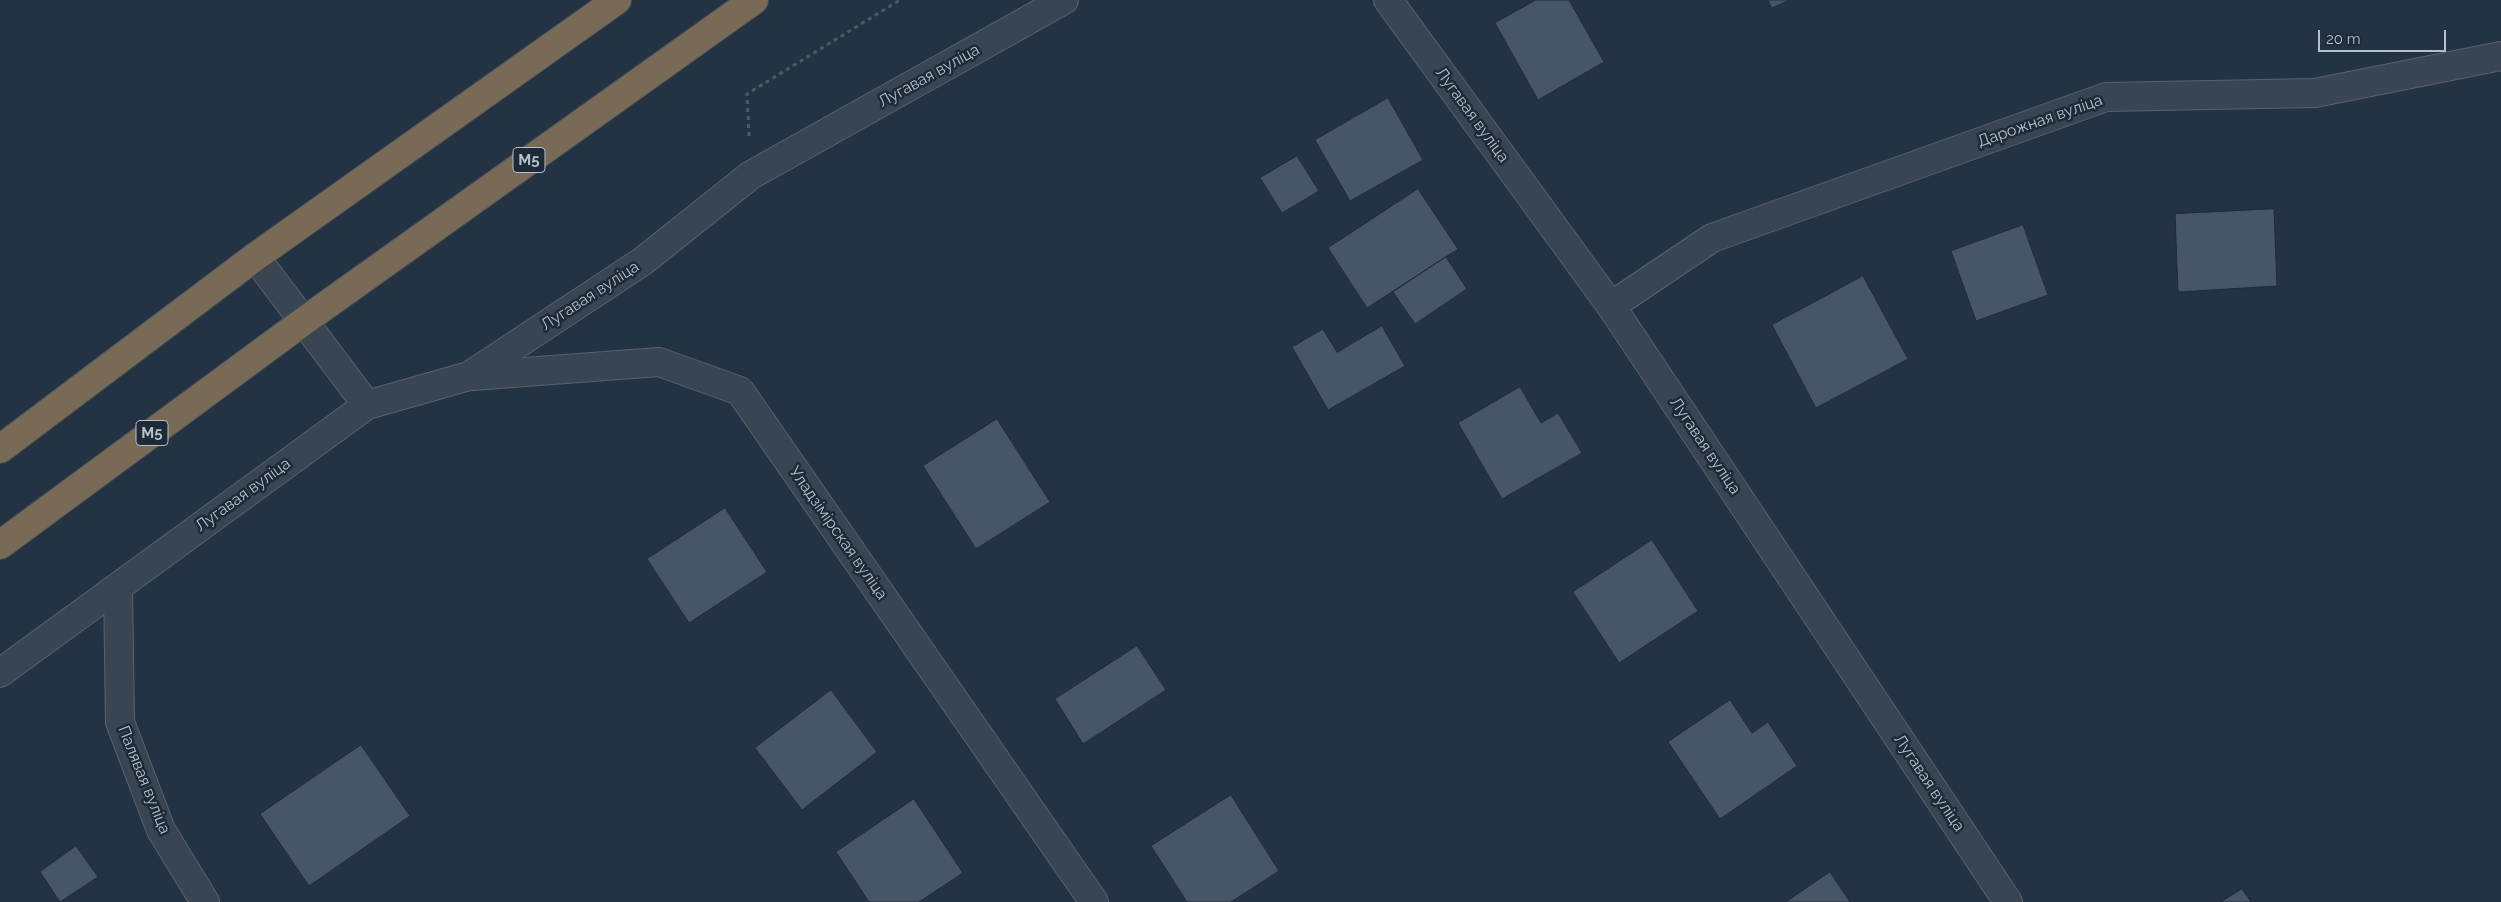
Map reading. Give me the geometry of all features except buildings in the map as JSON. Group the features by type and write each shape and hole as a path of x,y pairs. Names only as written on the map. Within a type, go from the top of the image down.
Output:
{"highway":[{"path":"0,449 255,257 617,0"},
{"name":"М5","path":"0,545 304,321 754,0"}],"street":[{"name":"Лугавая вуліца","path":"0,673 366,405 469,376 643,261 751,175 1064,0"},
{"name":"Лугавая вуліца","path":"1388,0 1611,306 2008,902"},
{"name":"Дарожная вуліца","path":"1611,306 1712,238 2106,97 2315,93 2501,56"},
{"path":"255,257 366,405"},
{"name":"Уладзімірская вуліца","path":"469,376 660,362 740,391 1094,902"},
{"name":"Палявая вуліца","path":"118,587 120,722 161,830 205,902"}],"path":[{"path":"746,94 900,0"}]}
